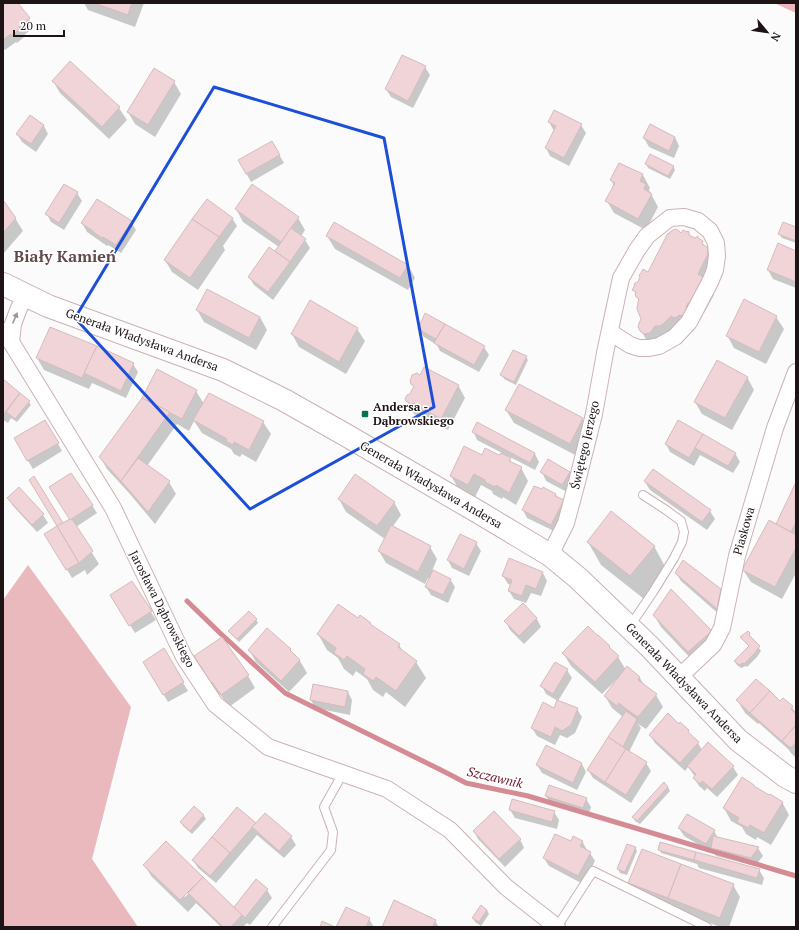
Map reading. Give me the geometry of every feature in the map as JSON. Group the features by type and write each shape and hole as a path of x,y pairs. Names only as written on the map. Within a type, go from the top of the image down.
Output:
{"street":[{"name":"Świętego Jerzego","path":"550,555 566,523 577,482 594,414 610,332 621,278 647,236 670,218 684,217 698,222 710,231 716,243 717,256 715,270 689,322 675,337 659,346 639,348 630,345 610,332"},
{"name":"Generała Władysława Andersa","path":"3,284 48,306 230,373 284,400 351,438 550,555 578,578 649,646 738,740 785,776 796,782"},
{"path":"3,297 26,295"},
{"name":"Jarosława Dąbrowskiego","path":"26,295 7,336 113,508 184,657 215,704 268,747 387,789 450,830 506,887 557,927"},
{"name":"Piaskowa","path":"678,678 713,644 722,628 737,556 774,428 796,372"}],"lane":[{"path":"629,627 674,558 682,542 684,532 681,521 643,495"},
{"path":"272,927 331,850 334,832 324,807 344,773"},
{"path":"557,927 593,871 707,927"}],"highlighted area":[{"path":"214,87 384,138 434,407 250,509 75,318"}],"shaded area":[{"path":"774,3 796,3 796,13"},
{"path":"28,565 131,707 92,859 138,927 3,927 3,600"}],"building":[{"path":"3,3 18,3 30,18 19,27 20,28 12,36 11,34 3,40"},
{"path":"94,3 132,3 128,15"},
{"path":"402,55 426,66 408,101 385,89"},
{"path":"70,61 120,107 102,127 52,81"},
{"path":"154,68 175,81 148,125 127,112"},
{"path":"554,110 582,124 564,158 545,148 556,126 548,122"},
{"path":"30,115 44,125 31,144 16,134"},
{"path":"650,124 675,137 669,151 643,138"},
{"path":"272,141 280,155 246,174 238,160"},
{"path":"650,154 674,166 668,176 645,164"},
{"path":"619,163 643,174 640,181 646,184 644,189 652,194 638,219 605,201 615,183 610,180"},
{"path":"64,184 78,192 59,223 45,214"},
{"path":"252,184 299,217 281,242 235,209"},
{"path":"97,199 132,221 116,245 103,237 102,238 81,223"},
{"path":"207,199 233,218 219,237 192,219"},
{"path":"3,200 16,218 3,233"},
{"path":"192,219 219,237 190,278 164,260"},
{"path":"334,222 408,265 400,278 326,236"},
{"path":"783,222 796,227 796,241 778,234"},
{"path":"291,228 306,239 290,262 275,251"},
{"path":"675,229 681,233 683,230 688,231 689,235 695,238 698,236 698,238 703,241 702,244 707,247 708,254 698,274 705,278 694,297 693,296 691,300 692,302 688,303 686,307 687,310 683,316 679,315 674,318 671,316 660,326 655,326 650,333 644,334 638,327 641,319 637,309 639,299 636,297 636,292 632,290 635,283 638,282 640,277 639,275 643,269 648,272 668,233 669,234"},
{"path":"778,243 796,251 796,282 767,270"},
{"path":"269,247 290,262 268,292 248,277"},
{"path":"207,289 260,317 249,338 196,310"},
{"path":"744,299 777,316 759,352 726,336"},
{"path":"310,300 358,328 339,362 291,334"},
{"path":"425,313 445,324 436,339 418,329"},
{"path":"445,324 485,346 474,365 434,343"},
{"path":"50,327 97,346 82,378 36,358"},
{"path":"97,346 134,363 121,391 84,373"},
{"path":"513,350 527,356 514,382 500,375"},
{"path":"717,360 748,377 725,418 694,402"},
{"path":"424,367 459,385 441,419 413,403 411,404 405,399 407,395 410,394 414,386 410,381 412,375 417,373 420,375"},
{"path":"157,369 197,390 182,419 142,398"},
{"path":"3,379 20,393 3,415"},
{"path":"519,384 583,418 570,444 505,410"},
{"path":"20,393 30,401 15,419 6,412"},
{"path":"209,393 264,421 249,450 234,442 233,445 226,441 227,439 193,420"},
{"path":"142,398 170,412 121,481 99,457"},
{"path":"45,420 59,443 27,461 14,438"},
{"path":"678,420 703,434 689,458 665,444"},
{"path":"477,422 535,453 530,463 472,432"},
{"path":"703,434 736,453 728,466 695,448"},
{"path":"464,446 482,455 485,448 499,455 501,453 511,458 509,461 522,467 509,493 496,485 495,487 485,482 485,480 474,474 468,485 450,476"},
{"path":"138,458 170,481 148,512 121,481"},
{"path":"548,459 570,472 562,485 540,472"},
{"path":"653,469 711,510 702,522 644,481"},
{"path":"71,473 93,505 70,520 49,487"},
{"path":"355,474 395,502 377,526 338,499"},
{"path":"34,476 63,523 57,526 29,480"},
{"path":"796,482 796,522 791,532 776,524"},
{"path":"534,486 542,489 543,487 556,494 555,496 564,500 551,525 522,510"},
{"path":"19,487 44,514 32,525 7,498"},
{"path":"611,511 655,546 630,576 587,542"},
{"path":"72,519 93,551 79,563 57,526"},
{"path":"769,520 796,535 796,548 775,587 742,570"},
{"path":"391,525 431,546 418,572 378,551"},
{"path":"57,526 79,563 66,570 44,534"},
{"path":"460,534 477,542 464,569 447,560"},
{"path":"509,558 543,572 536,589 526,585 522,596 508,591 512,580 502,576"},
{"path":"683,560 721,589 717,609 675,573"},
{"path":"433,570 451,579 443,595 425,587"},
{"path":"132,581 152,611 129,626 110,595"},
{"path":"671,589 712,631 688,652 653,615"},
{"path":"523,603 537,618 519,636 504,621"},
{"path":"338,604 358,618 360,615 371,623 370,624 400,644 398,647 417,661 396,691 376,677 373,681 363,674 365,669 347,656 344,660 334,653 336,648 317,634"},
{"path":"249,611 257,619 237,639 228,631"},
{"path":"588,626 619,656 595,682 562,653"},
{"path":"267,628 291,649 290,650 300,660 281,681 248,650"},
{"path":"748,631 750,633 749,635 760,646 744,664 739,665 734,661 749,646 740,637"},
{"path":"222,637 249,675 221,695 212,682 211,683 194,656"},
{"path":"164,648 184,682 163,695 143,662"},
{"path":"555,662 568,669 553,694 540,686"},
{"path":"627,666 640,677 638,680 657,694 638,717 619,703 617,706 604,696"},
{"path":"756,679 770,691 750,713 736,700"},
{"path":"313,684 348,691 345,707 310,700"},
{"path":"770,691 780,701 783,698 793,706 791,709 796,714 796,725 782,741 750,713"},
{"path":"557,700 578,708 571,725 562,731 555,727 551,737 531,728 543,702 554,708"},
{"path":"626,711 637,719 623,747 608,737"},
{"path":"668,713 679,724 680,722 689,730 688,732 699,742 680,763 649,735"},
{"path":"796,725 796,742 791,748 782,741"},
{"path":"608,737 626,749 605,782 587,770"},
{"path":"708,742 734,766 712,789 702,781 700,784 693,778 696,774 687,766"},
{"path":"546,745 582,763 573,783 536,765"},
{"path":"626,749 647,762 626,795 605,782"},
{"path":"742,777 754,786 783,802 764,833 750,825 748,828 737,822 739,818 723,808"},
{"path":"664,782 668,787 637,821 632,817"},
{"path":"549,785 587,798 583,808 545,796"},
{"path":"512,799 555,811 552,822 509,810"},
{"path":"194,806 204,815 190,831 180,822"},
{"path":"237,807 256,823 230,853 212,837"},
{"path":"494,811 521,839 499,859 473,831"},
{"path":"265,813 292,836 279,851 252,827"},
{"path":"687,814 715,830 706,844 678,828"},
{"path":"555,834 571,841 573,836 583,841 580,846 591,852 578,876 543,858"},
{"path":"713,836 759,847 751,858 711,848"},
{"path":"212,837 230,853 210,876 192,860"},
{"path":"166,841 203,877 180,900 143,865"},
{"path":"660,842 696,852 694,860 658,850"},
{"path":"627,844 636,847 625,872 617,869"},
{"path":"642,849 681,864 668,898 628,883"},
{"path":"696,852 760,869 757,878 694,860"},
{"path":"681,864 734,884 720,918 668,898"},
{"path":"203,877 242,915 231,927 223,927 188,893"},
{"path":"256,879 268,889 245,918 234,907"},
{"path":"394,900 436,920 432,927 382,927"},
{"path":"481,905 487,910 479,922 472,918"},
{"path":"346,907 370,918 366,927 336,927"},
{"path":"322,921 335,927 320,927"}],"waterway":[{"name":"Szczawnik","path":"187,601 285,693 466,783 528,796 796,876"}],"place":[{"name":"Andersa - Dąbrowskiego","path":"365,414"}],"district":[{"name":"Biały Kamień","path":"65,256"}]}
